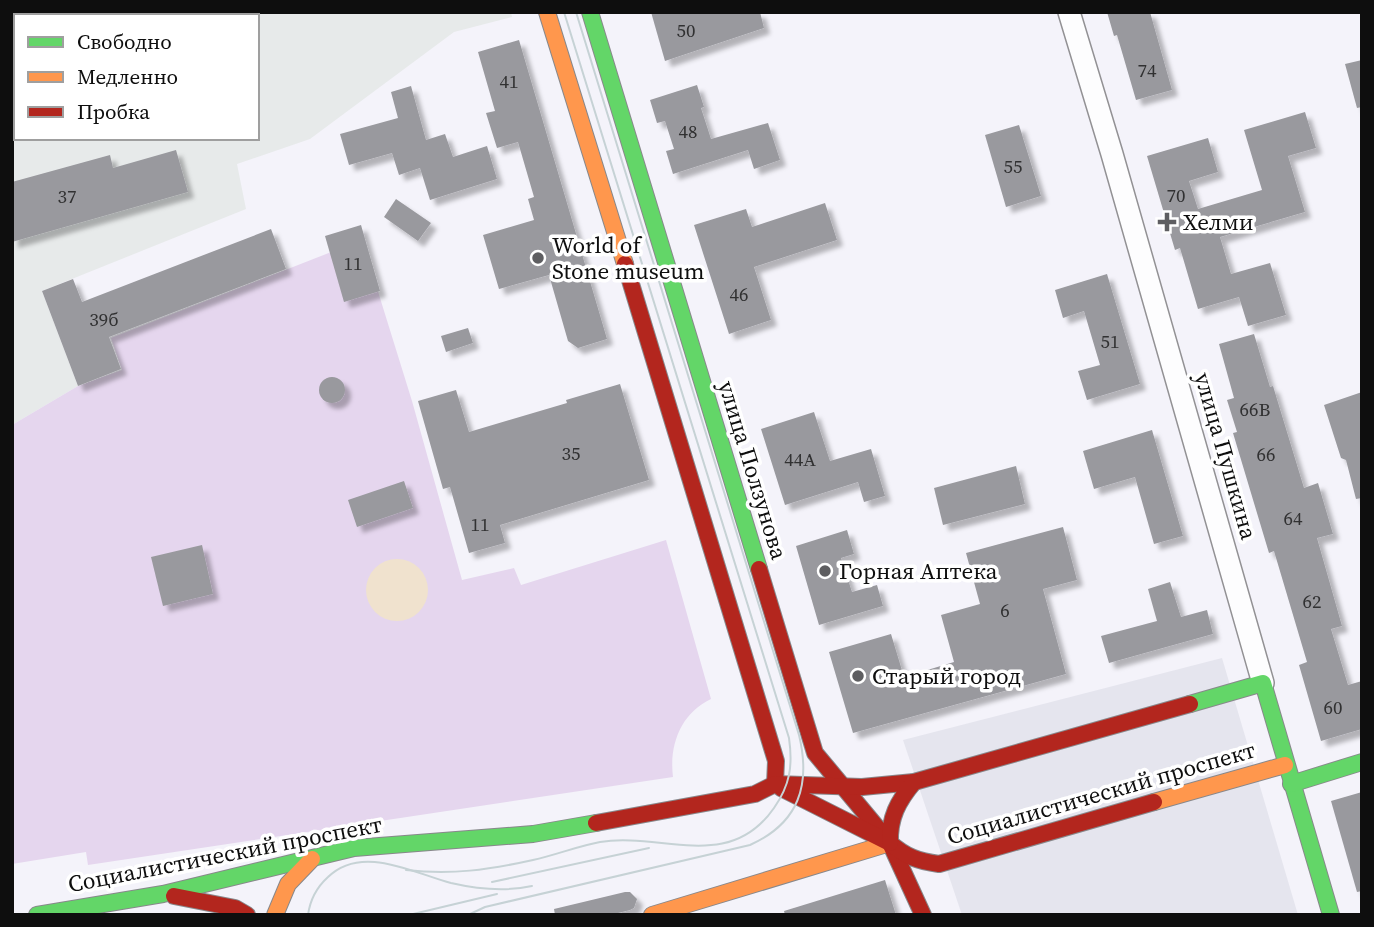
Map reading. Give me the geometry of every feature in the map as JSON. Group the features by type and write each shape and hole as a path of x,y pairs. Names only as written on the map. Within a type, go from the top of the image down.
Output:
{"street":[{"path":"547,12 692,478 776,761 775,784"},
{"name":"улица Ползунова","path":"590,12 815,753 890,843 923,915"},
{"name":"улица Пушкина","path":"1069,12 1112,154 1285,765 1331,915"},
{"path":"775,784 862,787 914,782 1263,683"},
{"path":"1291,783 1362,762"},
{"name":"Социалистический проспект","path":"890,843 905,856 918,861 939,863 1285,765"},
{"path":"890,843 888,828 891,814 899,799 914,782"},
{"path":"775,784 890,843"},
{"name":"Социалистический проспект","path":"37,915 163,894 354,848 533,834 755,794 775,784"},
{"path":"652,915 890,843"},
{"path":"275,915 288,884 312,859"},
{"path":"163,894 235,908 247,915"}],"shaded area":[{"path":"12,12 511,12 512,17 454,32 310,139 237,164 246,209 42,291 78,386 12,425"},
{"path":"362,240 412,401 462,580 514,568 521,585 666,540 711,699 692,713 679,731 673,753 673,777 88,865 86,852 12,864 12,425 78,386 122,370 111,338"},
{"path":"397,559 419,568 428,590 419,612 397,621 375,612 366,590 375,568"},
{"path":"1222,658 1298,915 962,915 903,740"}],"building":[{"path":"651,12 760,12 764,28 665,61"},
{"path":"1107,12 1150,12 1172,90 1136,100 1117,35 1114,36"},
{"path":"519,40 607,339 578,348 568,341 549,275 499,289 483,235 534,220 528,199 534,197 518,142 497,148 486,113 495,111 478,52"},
{"path":"1362,60 1362,107 1357,108 1345,64"},
{"path":"697,85 711,139 768,123 780,160 754,169 748,150 673,174 666,151 674,149 665,121 657,123 650,100"},
{"path":"411,86 426,140 445,134 453,157 487,146 497,179 430,200 420,168 399,175 392,153 349,165 340,134 398,118 391,92"},
{"path":"1305,112 1316,148 1288,156 1305,212 1220,237 1231,274 1270,263 1286,315 1248,326 1239,297 1198,309 1180,248 1175,250 1147,156 1208,138 1218,172 1189,181 1198,209 1262,190 1244,130"},
{"path":"1019,125 1041,196 1006,207 985,135"},
{"path":"176,150 188,192 12,242 12,182 110,155 113,168"},
{"path":"396,199 431,223 418,241 384,217"},
{"path":"825,203 837,240 754,267 771,320 729,334 694,225 746,209 752,227"},
{"path":"361,225 380,291 344,302 325,236"},
{"path":"271,229 286,269 109,337 121,369 78,386 42,291 73,279 82,302"},
{"path":"1107,274 1140,384 1087,400 1078,371 1100,365 1084,311 1063,318 1055,290"},
{"path":"468,328 473,343 446,352 441,336"},
{"path":"1254,334 1304,488 1318,483 1333,534 1317,538 1342,626 1331,629 1348,685 1362,681 1362,729 1321,741 1299,665 1307,662 1274,551 1269,553 1233,433 1237,432 1227,400 1234,398 1219,344"},
{"path":"332,377 341,381 345,390 341,399 332,403 323,399 319,390 323,381"},
{"path":"620,384 649,480 500,525 505,543 469,553 450,487 443,489 418,401 456,390 469,432"},
{"path":"1362,392 1362,498 1356,499 1346,460 1341,458 1324,405"},
{"path":"814,412 830,461 871,449 885,496 864,502 858,482 785,505 761,429"},
{"path":"1152,430 1183,536 1154,544 1135,477 1094,489 1083,451"},
{"path":"1016,466 1025,504 943,525 934,488"},
{"path":"404,481 413,508 357,527 348,500"},
{"path":"1063,527 1077,580 1043,589 1066,674 853,733 829,652 891,634 904,677 954,662 941,615 980,604 966,553"},
{"name":"Горная Аптека","path":"847,530 854,554 841,558 852,592 877,585 883,606 819,625 796,546"},
{"path":"202,545 213,594 163,606 151,557"},
{"path":"1170,582 1181,617 1207,610 1213,634 1109,663 1101,636 1157,621 1148,589"},
{"path":"1362,792 1362,891 1357,892 1331,801"},
{"path":"885,880 896,915 785,915 784,911"},
{"path":"630,892 637,899 634,908 630,910 610,915 555,915 554,909"}],"tram line":[{"path":"406,870 455,872 485,869 533,860 600,842 623,840 693,846 716,845 737,839 756,828 779,800 789,775 789,738 564,12"},
{"path":"468,915 485,907 750,845 780,826 790,814 802,786 799,735 576,12"},
{"path":"492,882 649,848"},
{"path":"308,915 312,899 324,881 341,867 356,863 388,864 471,887 501,889 532,886"},
{"path":"409,915 497,894"}],"traffic: fast":[{"path":"590,12 759,569"},
{"path":"1190,704 1263,683 1331,915"},
{"path":"1291,784 1362,762"},
{"path":"37,915 163,894 354,848 533,834 596,823"}],"traffic: slow":[{"path":"547,12 625,264"},
{"path":"1154,802 1285,765"},
{"path":"652,915 890,843"},
{"path":"275,915 288,884 312,859"}],"traffic: jam":[{"path":"625,264 776,761 775,784"},
{"path":"759,569 815,753 890,843 923,915"},
{"path":"596,823 755,794 775,784 862,787 914,782 1190,704"},
{"path":"890,843 896,810 914,782"},
{"path":"781,788 890,843 907,855 939,864 1154,802"},
{"path":"174,896 235,908 247,915"}],"place":[{"name":"Хелми","path":"1167,222"},
{"name":"World of Stone museum","path":"538,258"},
{"name":"Горная Аптека","path":"825,571"},
{"name":"Старый город","path":"858,676"}]}
